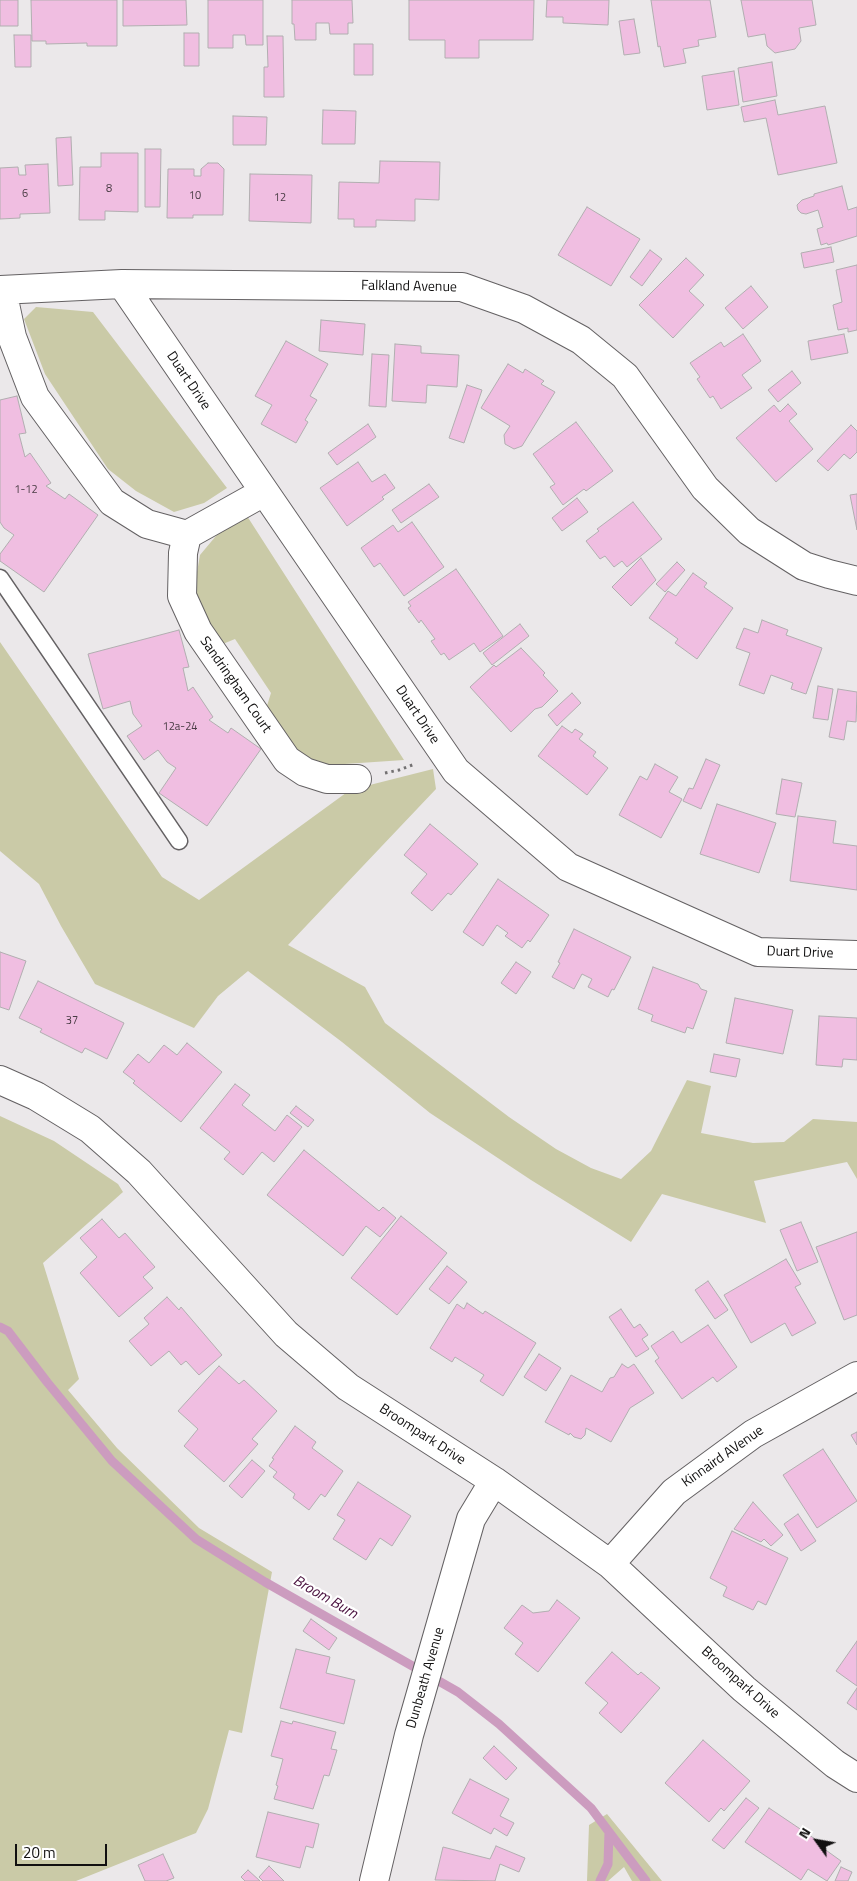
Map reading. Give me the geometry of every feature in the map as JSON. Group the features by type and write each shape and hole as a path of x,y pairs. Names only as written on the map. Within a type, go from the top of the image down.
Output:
{"street":[{"name":"Falkland Avenue","path":"1,290 122,284 462,287 524,309 580,340 625,376 705,488 749,531 804,566 857,581"},
{"name":"Duart Drive","path":"122,284 456,771 568,866 758,952 857,955"},
{"path":"1,290 12,337 35,397 112,502 147,524 187,535 264,492"},
{"name":"Sandringham Court","path":"187,535 183,553 182,596 198,632 281,752 287,760 305,772 327,779 356,779"},
{"name":"Broompark Drive","path":"0,1080 36,1096 90,1129 140,1172 286,1334 348,1387 494,1481 610,1564 744,1689 835,1764 857,1778"},
{"name":"Kinnaird AVenue","path":"610,1564 674,1492 753,1434 857,1376"},
{"name":"Dunbeath Avenue","path":"374,1881 409,1735 471,1519 494,1481"}],"lane":[{"path":"0,578 179,841"}],"path":[{"path":"356,779 399,770 443,752"}],"green space":[{"path":"36,307 93,312 227,488 204,503 174,512 136,491 108,469 45,374 24,319"},
{"path":"247,516 404,760 330,765 301,760 266,709 271,693 235,639 218,646 193,595 200,555 221,530"},
{"path":"0,642 162,877 199,900 350,790 433,769 436,789 288,945 365,987 385,1023 509,1117 556,1149 591,1168 621,1179 651,1151 687,1080 711,1086 701,1133 753,1143 784,1142 813,1119 857,1122 857,1179 847,1162 754,1181 766,1223 662,1194 631,1242 531,1180 430,1113 342,1042 248,971 218,996 194,1028 95,984 39,884 0,851"},
{"path":"0,1116 54,1141 118,1184 123,1192 43,1263 79,1379 68,1390 117,1448 199,1528 272,1572 242,1733 229,1730 208,1809 196,1833 76,1881 0,1881"},
{"path":"607,1814 662,1881 632,1881 624,1867 608,1881 587,1881 589,1825"}],"building":[{"path":"0,0 18,0 18,26 0,26"},
{"path":"31,0 117,0 117,46 87,46 87,43 46,44 46,41 32,41"},
{"path":"123,0 186,0 187,25 123,26"},
{"path":"208,0 263,0 263,45 246,45 245,35 233,35 233,48 208,48"},
{"path":"292,0 352,0 353,23 348,23 348,34 330,34 329,23 316,23 316,40 295,40 294,24 292,24"},
{"path":"409,0 534,0 533,40 479,40 479,58 445,58 445,40 409,40"},
{"path":"547,0 609,0 608,25 563,23 563,17 546,17"},
{"path":"651,0 710,0 716,37 698,40 699,46 683,49 686,63 664,67 660,46 658,47"},
{"path":"741,0 812,0 816,25 799,28 801,41 795,49 775,53 767,46 765,34 748,37"},
{"path":"634,19 640,53 624,55 619,21"},
{"path":"184,33 199,33 199,66 184,66"},
{"path":"14,35 31,35 31,67 15,67"},
{"path":"267,36 283,36 284,97 264,97 264,67 268,67"},
{"path":"354,44 373,44 373,75 354,75"},
{"path":"772,62 777,96 743,102 738,68"},
{"path":"734,71 739,105 707,110 702,76"},
{"path":"775,100 778,115 825,106 837,163 778,175 766,118 744,122 741,107"},
{"path":"323,110 356,111 355,144 322,144"},
{"path":"233,116 267,117 266,145 233,145"},
{"path":"71,137 73,185 58,186 56,138"},
{"path":"145,149 161,149 160,207 145,207"},
{"path":"101,153 138,153 138,212 105,211 105,220 79,220 80,167 101,167"},
{"path":"380,161 440,162 439,200 415,199 415,221 376,220 376,227 354,227 354,219 338,219 339,182 379,183"},
{"path":"208,163 218,163 224,169 223,215 193,215 193,218 167,218 168,169 194,169 194,176 201,176 201,169"},
{"path":"48,164 50,213 20,214 20,218 0,219 0,168 18,167 19,175 26,175 25,165"},
{"path":"250,174 312,175 311,223 249,221"},
{"path":"842,186 848,210 857,207 857,236 828,245 827,243 821,245 817,229 823,227 818,210 806,214 801,213 797,205 802,200 814,196 814,194"},
{"path":"587,207 640,239 611,286 558,255"},
{"path":"831,247 834,262 804,268 801,253"},
{"path":"650,250 662,259 642,286 630,277"},
{"path":"686,258 704,275 689,291 704,305 673,338 639,305"},
{"path":"857,265 857,330 848,332 848,328 838,330 833,305 842,302 836,270"},
{"path":"751,286 768,307 743,329 725,308"},
{"path":"321,320 365,324 363,355 319,351"},
{"path":"743,334 761,361 742,375 752,388 721,409 713,396 710,398 697,379 700,377 690,363 721,342 724,347"},
{"path":"844,334 848,353 811,360 808,341"},
{"path":"286,341 328,364 310,396 317,400 305,420 308,422 296,443 261,424 272,405 255,396"},
{"path":"395,344 421,346 421,353 459,355 457,387 427,385 426,403 392,401"},
{"path":"372,354 389,355 386,407 369,406"},
{"path":"508,364 523,373 525,369 544,381 541,384 555,392 522,446 514,449 505,444 504,435 510,426 481,408"},
{"path":"792,371 801,383 778,402 768,390"},
{"path":"467,385 482,390 464,443 449,438"},
{"path":"17,396 26,433 19,434 25,457 30,453 51,483 46,486 65,499 69,494 98,515 44,592 0,561 0,554 14,535 4,528 0,522 0,400"},
{"path":"788,404 797,414 789,421 813,449 776,482 736,438 774,405 780,412"},
{"path":"576,422 613,471 563,505 550,487 555,484 533,454"},
{"path":"368,424 376,437 337,465 328,453"},
{"path":"851,425 857,431 857,452 850,459 844,454 828,471 817,461"},
{"path":"358,462 372,482 385,474 395,488 382,497 384,499 347,526 320,488"},
{"path":"429,484 439,497 401,523 392,510"},
{"path":"857,494 857,530 850,495"},
{"path":"577,498 588,512 562,531 552,518"},
{"path":"633,502 662,539 627,567 622,561 614,567 605,556 600,559 586,541 599,531 597,529"},
{"path":"412,522 444,567 404,596 380,563 374,567 361,548 393,525 398,532"},
{"path":"641,558 656,580 631,606 612,587"},
{"path":"677,562 685,570 665,592 656,584"},
{"path":"456,569 503,636 480,652 474,643 449,660 444,653 441,655 431,641 435,639 421,620 419,623 408,608 411,606 408,602"},
{"path":"693,573 707,583 704,587 733,608 697,659 675,643 678,639 649,618 668,591 676,596"},
{"path":"762,620 788,630 786,635 822,648 806,694 791,689 793,683 771,675 764,694 739,685 750,653 736,648 744,628 758,633"},
{"path":"520,624 529,636 492,665 483,653"},
{"path":"179,630 189,667 183,668 188,691 193,687 213,717 209,720 228,733 231,728 261,749 207,826 159,793 176,768 167,762 158,750 144,760 127,736 142,726 133,714 130,701 103,709 88,654"},
{"path":"521,648 545,673 543,675 558,691 542,707 535,709 511,732 470,687 494,665 496,667"},
{"path":"818,686 833,689 828,720 813,718"},
{"path":"838,689 857,692 856,722 847,721 844,740 829,737"},
{"path":"572,693 581,703 557,726 548,715"},
{"path":"562,726 572,733 575,729 583,734 579,739 596,752 593,756 608,768 587,795 538,756"},
{"path":"706,759 720,765 701,809 683,801 689,788 693,789"},
{"path":"655,764 678,777 669,792 682,799 661,838 619,815 640,776 647,780"},
{"path":"782,779 802,783 795,817 776,814"},
{"path":"717,804 776,823 759,873 700,854"},
{"path":"798,816 836,821 833,843 857,846 857,890 790,881"},
{"path":"430,824 478,864 451,895 448,893 432,911 411,893 427,874 404,855"},
{"path":"498,879 549,915 530,942 528,940 522,948 505,936 508,933 497,925 483,946 463,932"},
{"path":"574,929 631,957 614,990 612,989 608,997 588,987 592,979 582,974 574,989 552,977"},
{"path":"0,952 26,961 9,1010 0,1007"},
{"path":"516,962 531,972 516,994 501,983"},
{"path":"653,967 698,984 701,989 707,991 693,1029 687,1027 685,1033 651,1021 653,1015 638,1009"},
{"path":"38,981 124,1023 107,1059 85,1048 82,1053 40,1032 42,1029 19,1018"},
{"path":"735,998 793,1010 783,1054 726,1043"},
{"path":"819,1016 857,1018 857,1060 843,1059 842,1067 816,1065"},
{"path":"187,1043 222,1072 181,1122 133,1083 135,1081 123,1072 138,1054 149,1063 164,1045 177,1055"},
{"path":"714,1054 740,1059 736,1077 710,1072"},
{"path":"235,1084 250,1095 242,1105 275,1131 287,1115 302,1127 274,1162 262,1152 243,1175 224,1159 230,1152 200,1128"},
{"path":"296,1106 314,1120 308,1127 290,1113"},
{"path":"304,1150 379,1211 383,1207 396,1218 380,1237 366,1226 343,1256 267,1195"},
{"path":"401,1216 447,1253 397,1315 351,1278"},
{"path":"102,1219 119,1238 125,1233 155,1267 143,1277 153,1288 119,1317 80,1273 97,1257 80,1238"},
{"path":"801,1222 818,1262 797,1271 780,1230"},
{"path":"857,1232 857,1315 844,1320 816,1247"},
{"path":"786,1259 801,1284 795,1287 816,1323 792,1336 785,1323 751,1343 724,1295"},
{"path":"447,1266 467,1282 449,1304 429,1289"},
{"path":"708,1281 728,1310 715,1319 695,1290"},
{"path":"167,1297 179,1310 181,1307 222,1355 199,1375 186,1361 181,1365 169,1351 151,1366 129,1341 149,1324 144,1318"},
{"path":"467,1303 483,1314 485,1311 536,1343 503,1396 480,1381 484,1375 455,1357 452,1362 430,1348 457,1304 464,1309"},
{"path":"621,1309 634,1328 640,1324 648,1335 642,1339 649,1349 636,1357 609,1317"},
{"path":"708,1325 737,1367 717,1382 713,1377 682,1399 655,1361 659,1358 651,1346 673,1331 681,1343"},
{"path":"539,1354 561,1368 546,1391 524,1377"},
{"path":"622,1364 628,1368 634,1364 654,1393 630,1408 611,1442 586,1428 585,1435 581,1439 574,1437 570,1433 569,1435 545,1422 571,1375 602,1392 610,1378 614,1377"},
{"path":"219,1366 239,1384 244,1380 277,1411 252,1439 258,1444 224,1482 184,1446 198,1429 178,1411"},
{"path":"295,1426 316,1442 312,1448 343,1471 325,1497 321,1494 309,1510 293,1498 295,1494 273,1477 277,1472 269,1466 274,1459 272,1458"},
{"path":"857,1432 857,1445 851,1435"},
{"path":"823,1449 857,1501 817,1528 783,1475"},
{"path":"252,1460 265,1471 242,1498 229,1486"},
{"path":"358,1482 411,1516 392,1546 380,1538 366,1560 333,1539 345,1520 337,1515"},
{"path":"753,1502 783,1535 771,1546 764,1539 761,1542 734,1529"},
{"path":"798,1514 816,1541 801,1551 784,1524"},
{"path":"732,1531 788,1558 766,1605 758,1601 753,1610 723,1596 727,1587 710,1578"},
{"path":"557,1600 580,1618 538,1672 515,1654 523,1643 504,1628 522,1605 533,1613 549,1611"},
{"path":"311,1619 337,1638 329,1650 303,1631"},
{"path":"857,1641 857,1686 836,1671"},
{"path":"296,1649 330,1657 326,1673 355,1680 344,1724 280,1708"},
{"path":"612,1652 638,1675 641,1672 660,1688 621,1733 599,1713 608,1703 585,1683"},
{"path":"857,1688 857,1710 847,1703"},
{"path":"281,1721 292,1724 293,1721 336,1732 331,1749 337,1750 329,1776 324,1775 313,1809 274,1799 283,1759 271,1756"},
{"path":"703,1740 750,1781 724,1811 721,1808 709,1822 665,1783"},
{"path":"494,1746 517,1768 506,1780 483,1758"},
{"path":"470,1779 509,1799 500,1816 514,1823 507,1836 494,1828 491,1834 452,1813"},
{"path":"746,1798 759,1808 724,1849 712,1840"},
{"path":"769,1808 824,1845 823,1848 841,1861 827,1881 808,1869 801,1880 745,1842"},
{"path":"268,1812 319,1824 313,1848 306,1846 300,1868 256,1857"},
{"path":"496,1846 525,1858 519,1872 500,1864 495,1881 435,1880 443,1847 490,1859"},
{"path":"163,1854 174,1878 166,1881 145,1881 138,1865"},
{"path":"269,1866 284,1881 263,1881 259,1877"},
{"path":"841,1867 852,1872 848,1881 835,1881"},
{"path":"248,1870 260,1881 245,1881 241,1877"}],"waterway":[{"name":"Broom Burn","path":"0,1327 8,1331 112,1461 196,1539 265,1582 458,1692 499,1724 591,1808 646,1881"},
{"path":"600,1881 608,1864 609,1832"}]}
